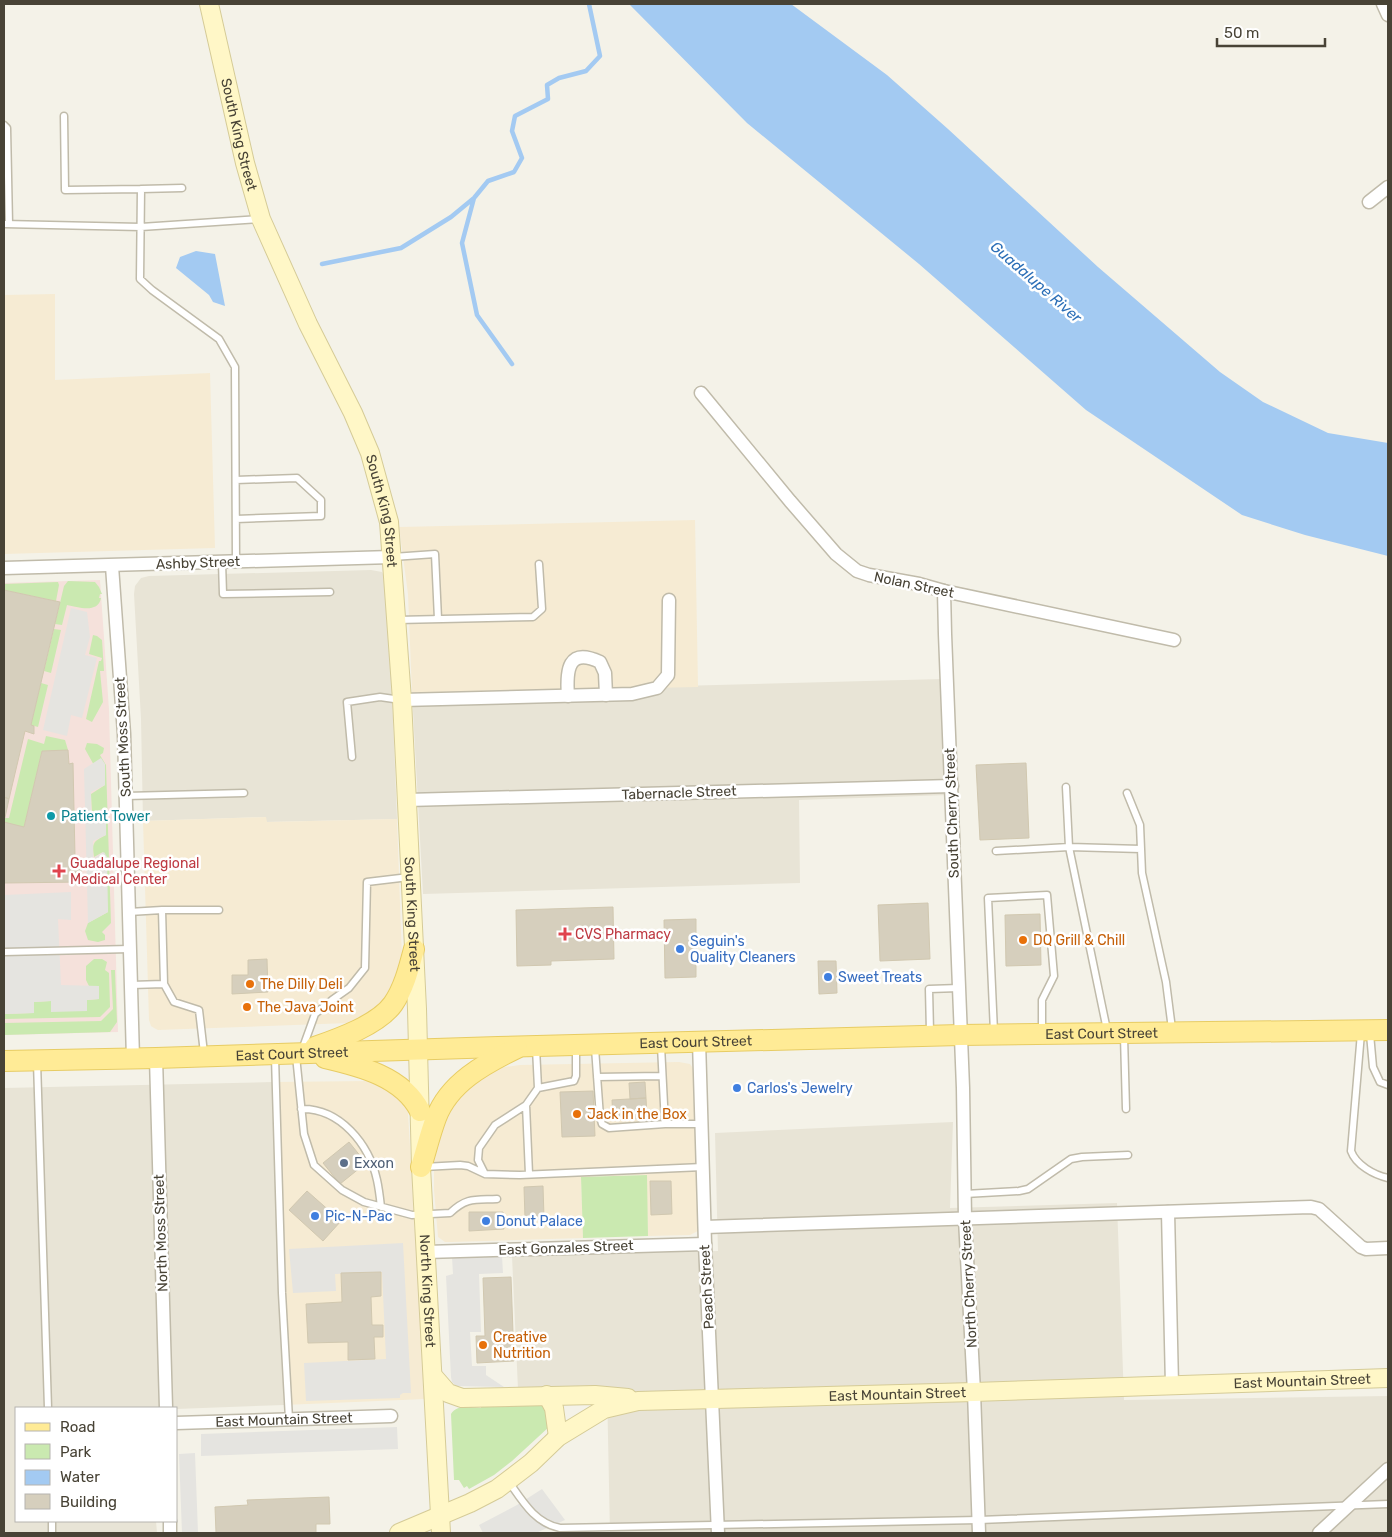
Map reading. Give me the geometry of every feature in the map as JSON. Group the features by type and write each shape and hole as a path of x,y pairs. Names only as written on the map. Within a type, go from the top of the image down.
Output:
{"main road":[{"name":"South King Street","path":"209,4 245,163 261,219 308,324 353,412 370,453 389,522 402,700 418,1049"},
{"path":"299,1053 329,1042 374,1021 387,1011 401,990 414,949"},
{"name":"East Court Street","path":"4,1062 586,1044 960,1035 1373,1031"},
{"path":"421,1167 436,1118 442,1105 453,1090 482,1067 528,1046"},
{"name":"North King Street","path":"418,1049 421,1167 434,1377 441,1533"},
{"path":"299,1053 358,1067 382,1077 405,1090 414,1099 420,1111"},
{"path":"434,1377 448,1393 462,1398 595,1395 622,1397 638,1401"},
{"name":"East Mountain Street","path":"399,1533 485,1496 509,1482 558,1436 604,1409 638,1401 1388,1378"},
{"path":"547,1396 554,1408 558,1436"}],"street":[{"path":"1383,4 1388,14"},
{"path":"1369,202 1388,187"},
{"name":"Nolan Street","path":"701,393 830,546 857,571 1174,640"},
{"name":"Ashby Street","path":"4,568 392,557"},
{"name":"South Moss Street","path":"112,566 124,734 133,1059"},
{"name":"South Cherry Street","path":"944,591 960,1035"},
{"path":"402,700 632,694 657,688 668,675 669,600"},
{"path":"568,696 566,677 569,664 579,657 591,657 600,662 605,673 606,694"},
{"name":"Tabernacle Street","path":"407,800 952,786"},
{"name":"North Cherry Street","path":"960,1035 963,1088 965,1218 979,1533"},
{"name":"Peach Street","path":"699,1041 705,1244 718,1530"},
{"name":"North Moss Street","path":"156,1058 166,1407"},
{"path":"705,1227 1311,1207 1319,1210 1361,1247 1366,1249 1388,1248"},
{"path":"1168,1212 1172,1386"},
{"name":"East Gonzales Street","path":"426,1252 705,1244"},
{"name":"East Mountain Street","path":"178,1423 391,1416"},
{"path":"1320,1533 1388,1468"}],"lane":[{"path":"64,116 65,190 182,188"},
{"path":"4,125 7,128 6,224 141,227 261,219"},
{"path":"141,189 140,279 152,290 219,339 235,367 236,562"},
{"path":"236,480 297,478 321,500 321,516 236,519"},
{"path":"392,557 435,554 438,619"},
{"path":"222,562 223,594 330,592"},
{"path":"396,620 533,617 542,609 538,564"},
{"path":"352,757 347,702 380,696 402,700"},
{"path":"1066,787 1070,847 1116,1034 1126,1109"},
{"path":"126,796 244,793"},
{"path":"1127,793 1140,825 1142,873 1166,982 1173,1033"},
{"path":"996,851 1070,847 1141,849"},
{"path":"410,877 367,882 365,968 349,988 315,1014 299,1053 304,1134 314,1165 342,1190 364,1202 412,1215 425,1215 450,1213 460,1203 471,1200 497,1199"},
{"path":"994,1035 988,898 1047,895 1054,976 1042,1000 1042,1034"},
{"path":"162,910 164,984 174,1002 199,1010 204,1056"},
{"path":"128,912 219,910"},
{"path":"4,952 130,949"},
{"path":"131,985 164,984"},
{"path":"930,1036 929,988 959,988"},
{"path":"1373,1031 1373,1067 1380,1082 1388,1085"},
{"path":"1373,1031 1351,1151 1354,1158 1363,1166 1388,1178"},
{"path":"660,1042 666,1124"},
{"path":"586,1044 598,1077 602,1124 609,1128 666,1124 702,1124"},
{"path":"485,1174 478,1160 479,1148 495,1125 526,1105 538,1088 574,1081 586,1044"},
{"path":"528,1046 538,1088"},
{"path":"274,1054 282,1293 289,1419"},
{"path":"36,1061 48,1407"},
{"path":"598,1077 661,1076"},
{"path":"526,1105 529,1174"},
{"path":"301,1109 314,1109 335,1117 347,1126 367,1152 377,1178 381,1207"},
{"path":"965,1194 1020,1192 1028,1189 1071,1160 1082,1157 1128,1155"},
{"path":"421,1167 460,1165 468,1166 485,1174 703,1167"},
{"path":"509,1482 537,1519 550,1526 560,1528 718,1530 1388,1504"}],"shaded area":[{"path":"55,294 55,380 210,373 215,548 4,554 4,295"},
{"path":"695,520 698,687 412,693 408,594 399,527"},
{"path":"371,570 382,572 388,590 397,819 266,822 266,817 143,821 141,719 134,594 135,586 141,578 149,576"},
{"name":"Guadalupe Regional Medical Center","path":"100,580 109,710 118,1032 4,1035 4,583"},
{"path":"71,608 87,612 90,637 85,655 97,658 82,718 71,715 67,736 43,730"},
{"path":"942,679 949,795 799,800 800,883 423,894 412,693"},
{"path":"101,758 105,764 105,785 91,792 91,814 102,809 106,814 106,835 93,841 93,859 104,852 107,857 108,912 88,923 84,769"},
{"path":"266,817 267,822 397,819 402,959 394,992 363,1020 349,1023 158,1030 154,1028 149,1020 143,821"},
{"path":"71,892 71,920 58,919 61,985 99,986 99,999 87,1000 87,1011 51,1012 51,1001 34,1002 34,1013 4,1014 4,895"},
{"path":"679,1062 690,1064 695,1071 700,1230 690,1235 648,1236 646,1175 581,1177 583,1238 445,1242 438,1237 434,1190 436,1132 458,1092 498,1068 520,1065"},
{"path":"373,1081 381,1083 407,1106 425,1399 284,1405 277,1245 273,1082"},
{"path":"273,1082 277,1245 284,1405 178,1409 178,1407 15,1407 15,1522 156,1522 157,1533 4,1533 4,1088"},
{"path":"953,1122 950,1208 1117,1203 1124,1400 1388,1396 1388,1533 610,1533 607,1388 518,1389 512,1256 718,1251 715,1133"},
{"path":"403,1243 411,1393 403,1393 400,1395 400,1398 306,1401 304,1363 386,1359 382,1272 335,1274 336,1291 293,1293 289,1249"},
{"path":"502,1256 503,1273 479,1274 481,1332 470,1332 472,1366 486,1366 486,1375 504,1387 456,1386 452,1382 451,1377 446,1276 453,1274 452,1257"},
{"path":"397,1427 398,1449 201,1456 201,1434"},
{"path":"195,1453 198,1533 182,1533 179,1454"},
{"path":"542,1489 565,1520 536,1533 483,1533 479,1525"}],"green space":[{"path":"68,581 95,582 102,594 100,594 99,598 101,598 99,603 92,608 67,605 62,625 55,624 64,586"},
{"path":"58,582 56,601 4,590 4,584"},
{"path":"54,629 61,630 51,673 44,671"},
{"path":"93,635 102,640 104,671 100,671 103,702 92,722 86,719 99,661 102,658 89,654"},
{"path":"41,683 48,685 38,727 31,725"},
{"path":"46,736 65,740 68,750 42,751 24,827 4,822 5,818 9,818 28,739 44,744"},
{"path":"87,743 97,744 104,748 103,753 100,755 106,765 111,923 102,932 105,935 105,940 98,942 88,940 85,931 88,923 108,912 103,852 94,857 93,848 96,841 106,835 92,813 91,794 105,785 85,749"},
{"path":"94,959 102,959 107,962 105,970 109,973 110,1007 100,1017 4,1019 4,1014 34,1013 34,1002 51,1001 51,1012 87,1000 99,999 99,986 89,986 86,980 86,966"},
{"path":"111,970 115,970 117,1022 110,1032 4,1035 4,1023 101,1021 113,1009"},
{"path":"647,1175 648,1236 583,1238 581,1177"},
{"path":"544,1403 550,1426 512,1461 494,1475 469,1489 467,1486 464,1488 459,1480 454,1480 451,1414 454,1411 464,1407 481,1408 481,1404"}],"water":[{"name":"Guadalupe River","path":"629,4 791,4 887,75 1098,267 1220,372 1263,402 1328,433 1388,443 1388,556 1305,535 1242,515 1086,410 919,264 747,123"},
{"path":"196,251 215,254 225,306 213,302 209,295 176,268 180,257"}],"building":[{"path":"4,590 60,602 31,725 34,726 34,734 25,731 9,799 4,797"},
{"name":"Patient Tower","path":"68,750 69,764 73,763 75,857 78,857 75,860 75,866 81,865 82,882 4,883 4,822 24,827 42,751"},
{"path":"1026,763 1029,838 980,840 976,765"},
{"path":"4,797 9,799 4,822"},
{"path":"928,903 930,959 880,961 878,905"},
{"name":"CVS Pharmacy","path":"613,907 614,959 551,961 551,965 517,966 516,910"},
{"name":"DQ Grill & Chill","path":"1040,914 1041,965 1006,966 1005,915"},
{"name":"Seguin's Quality Cleaners","path":"696,919 696,977 665,978 664,920"},
{"name":"The Dilly Deli","path":"267,959 268,992 232,994 232,975 248,975 248,960"},
{"name":"Sweet Treats","path":"818,961 836,961 837,993 819,994"},
{"path":"645,1082 646,1098 630,1099 629,1083"},
{"name":"Jack in the Box","path":"593,1091 595,1136 562,1137 560,1092"},
{"path":"646,1098 647,1118 613,1120 612,1100"},
{"name":"Exxon","path":"349,1142 366,1163 340,1184 323,1163"},
{"path":"650,1181 671,1181 672,1214 651,1215"},
{"path":"543,1186 544,1218 532,1221 532,1218 525,1218 524,1187"},
{"name":"Pic-N-Pac","path":"307,1191 341,1221 323,1241 289,1210"},
{"name":"Donut Palace","path":"469,1212 503,1212 504,1229 469,1231"},
{"path":"381,1272 381,1296 371,1297 372,1325 383,1325 383,1337 374,1337 375,1359 348,1360 348,1342 308,1343 306,1304 342,1302 341,1273"},
{"path":"511,1277 514,1361 477,1363 476,1336 485,1336 483,1278"},
{"path":"329,1497 330,1524 316,1524 316,1533 216,1533 215,1507 248,1505 247,1500"}],"waterway":[{"path":"322,264 401,248 451,217 474,198 488,181 514,172 522,158 512,131 515,116 548,99 547,85 559,78 586,71 600,56 589,4"},
{"path":"474,198 462,243 477,315 512,364"}],"place":[{"name":"Patient Tower","path":"51,816"},
{"name":"Guadalupe Regional Medical Center","path":"59,871"},
{"name":"CVS Pharmacy","path":"565,934"},
{"name":"DQ Grill & Chill","path":"1023,940"},
{"name":"Seguin's Quality Cleaners","path":"680,949"},
{"name":"Sweet Treats","path":"828,977"},
{"name":"The Dilly Deli","path":"250,984"},
{"name":"The Java Joint","path":"247,1007"},
{"name":"Carlos's Jewelry","path":"737,1088"},
{"name":"Jack in the Box","path":"577,1114"},
{"name":"Exxon","path":"344,1163"},
{"name":"Pic-N-Pac","path":"315,1216"},
{"name":"Donut Palace","path":"486,1221"},
{"name":"Creative Nutrition","path":"483,1345"}]}
